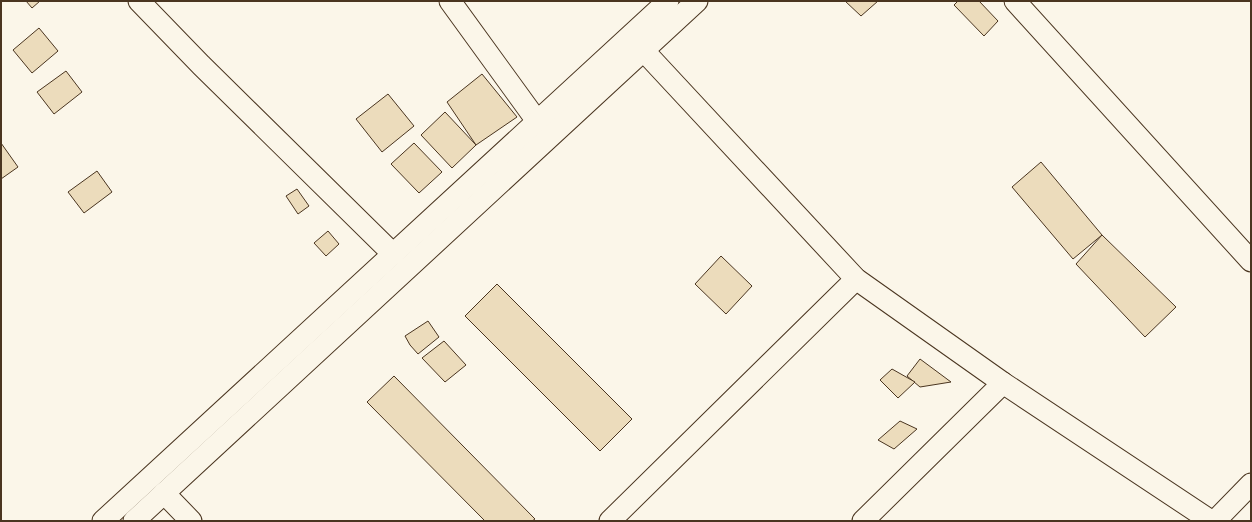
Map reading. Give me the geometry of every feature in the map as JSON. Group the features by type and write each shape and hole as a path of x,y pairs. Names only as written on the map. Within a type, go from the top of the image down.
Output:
{"street":[{"path":"139,1 201,65 394,254"},
{"path":"450,1 537,121"},
{"path":"103,521 668,1"},
{"path":"134,521 697,1"},
{"path":"1015,1 1251,261"},
{"path":"643,50 856,279 1003,383 1211,521"},
{"path":"610,521 856,279"},
{"path":"863,521 1003,383"},
{"path":"1215,521 1251,484"},
{"path":"164,493 191,521"}],"building":[{"path":"26,1 40,1 32,8"},
{"path":"845,1 878,1 861,16"},
{"path":"958,1 979,1 998,21 984,36 954,5"},
{"path":"39,28 58,51 32,73 13,50"},
{"path":"66,71 82,92 54,114 37,92"},
{"path":"482,74 517,117 476,145 447,102"},
{"path":"388,94 414,126 382,152 356,119"},
{"path":"445,112 476,145 452,168 421,135"},
{"path":"1,143 18,167 1,179"},
{"path":"414,143 442,172 419,193 391,164"},
{"path":"1041,162 1102,235 1073,259 1012,187"},
{"path":"97,171 112,192 84,213 68,192"},
{"path":"297,189 309,206 298,214 286,196"},
{"path":"328,231 339,244 326,256 314,243"},
{"path":"1102,235 1176,307 1145,337 1076,264"},
{"path":"721,256 752,286 726,314 695,284"},
{"path":"497,284 632,419 600,451 465,316"},
{"path":"428,321 439,337 418,354 410,345 405,336"},
{"path":"444,341 466,365 445,382 422,358"},
{"path":"920,359 951,382 920,387 907,376"},
{"path":"892,369 915,382 898,398 880,380"},
{"path":"394,376 535,519 532,521 485,521 367,402"},
{"path":"900,421 917,429 894,449 878,440"}]}
